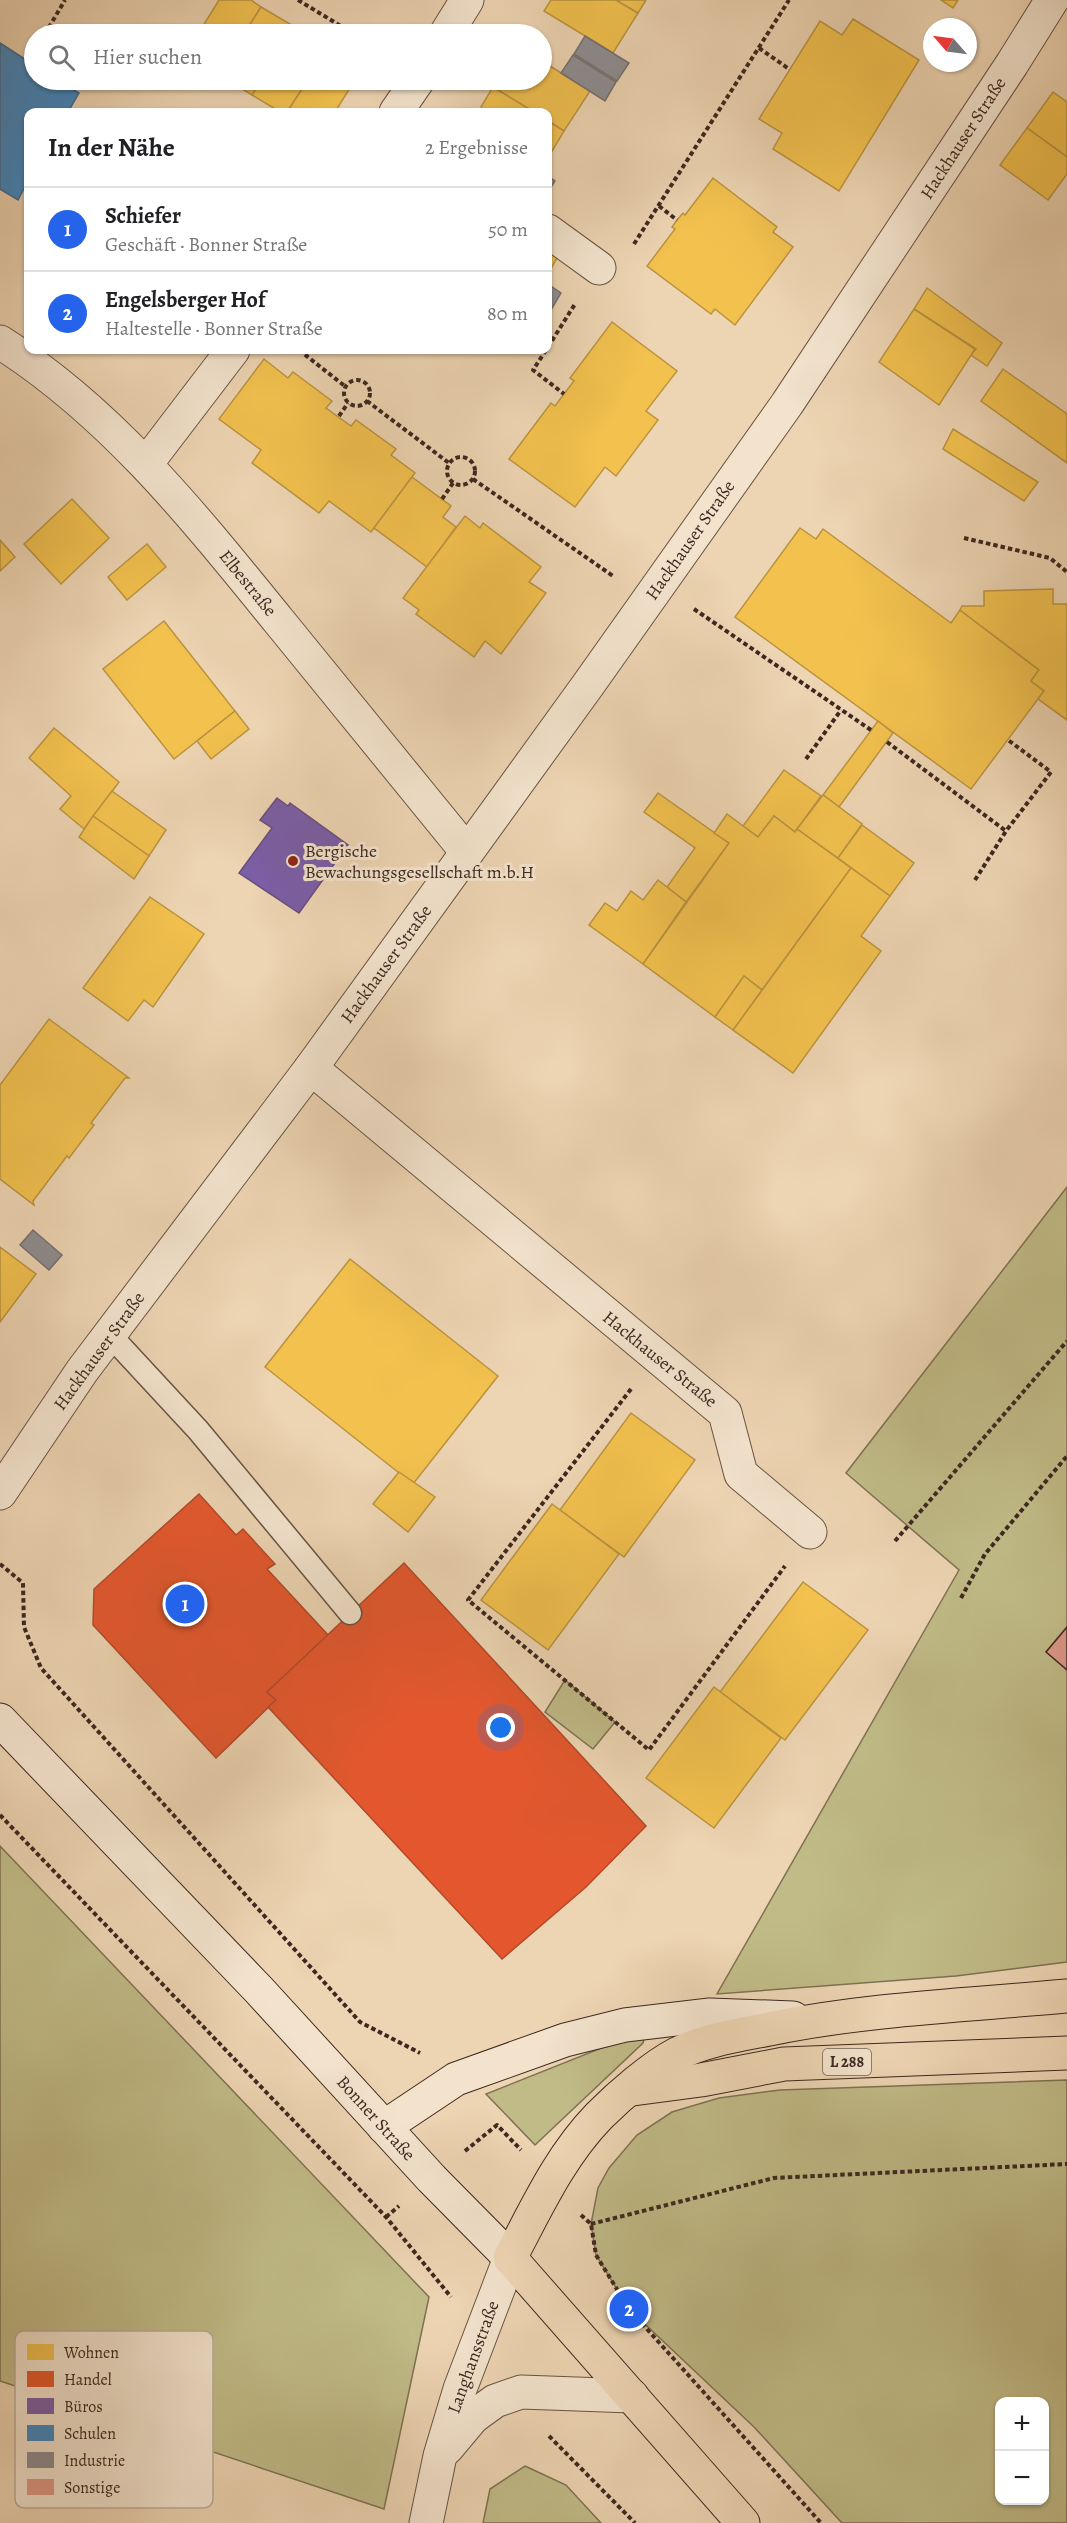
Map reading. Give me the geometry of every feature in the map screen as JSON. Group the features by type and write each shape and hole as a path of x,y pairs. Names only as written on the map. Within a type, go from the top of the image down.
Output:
{"main road":[{"path":"510,2258 567,2155 598,2117 628,2089 677,2054 723,2038 819,2019 1067,1996"},
{"name":"L 288","path":"628,2089 700,2080 784,2064 1067,2053"},
{"name":"Bonner Straße","path":"510,2258 743,2523"}],"street":[{"path":"452,24 467,0"},
{"name":"Hackhauser Straße","path":"0,1493 82,1371 311,1068 787,404 1052,0"},
{"path":"399,108 411,90"},
{"path":"552,234 599,268"},
{"name":"Elbestraße","path":"0,342 70,392 146,464 223,552 467,852"},
{"path":"146,464 230,354"},
{"name":"Hackhauser Straße","path":"311,1068 725,1413 741,1474 810,1532"},
{"name":"Bonner Straße","path":"0,1720 259,1990 384,2127 510,2258"},
{"path":"384,2127 456,2079 527,2052 625,2025 710,2015 819,2019"},
{"name":"Langhansstraße","path":"426,2523 440,2456 460,2389 510,2258"},
{"name":"Langhansstraße","path":"440,2456 472,2417 495,2401 521,2392 632,2396"}],"lane":[{"path":"110,1335 198,1430 350,1613"}],"path":[{"path":"51,24 65,0"},
{"path":"298,0 338,24"},
{"path":"630,250 789,0"},
{"path":"759,48 789,69"},
{"path":"659,206 677,219"},
{"path":"552,340 599,268"},
{"path":"303,354 346,387"},
{"path":"543,354 533,370 564,394"},
{"path":"351,381 364,383 369,389 367,401 361,406 348,403 344,394 346,387 351,381"},
{"path":"367,401 449,463"},
{"path":"339,416 348,403"},
{"path":"460,456 469,459 474,466 473,479 461,485 453,483 446,472 449,463 460,456"},
{"path":"473,479 648,600"},
{"path":"442,499 453,483"},
{"path":"964,538 1050,558 1067,572"},
{"path":"719,626 871,730"},
{"path":"806,759 841,710"},
{"path":"975,880 1006,831 1051,772 1008,740"},
{"path":"887,742 1006,831"},
{"path":"895,1540 1067,1341"},
{"path":"656,1356 468,1600 649,1750 810,1532"},
{"path":"961,1598 985,1554 1067,1456"},
{"path":"0,1564 23,1583 24,1627 41,1668 360,2022 444,2065 456,2079"},
{"path":"0,1815 386,2217 480,2334"},
{"path":"821,2523 629,2309 596,2255 591,2224 774,2178 1067,2164"},
{"path":"548,2435 635,2523"}],"shaded area":[{"path":"1067,1187 1067,1962 956,1976 717,1994 959,1570 846,1473"},
{"path":"565,1680 615,1722 593,1749 545,1712"},
{"path":"0,1846 429,2297 384,2509 213,2452 213,2331 15,2331 15,2386 0,2381"},
{"path":"634,2035 644,2039 643,2043 535,2145 486,2094"},
{"path":"1067,2080 1067,2523 842,2523 754,2427 629,2309 596,2255 591,2224 598,2188 609,2168 637,2135 672,2112 719,2098 780,2090"},
{"path":"525,2466 566,2485 601,2523 483,2523 490,2489"}],"building: Wohnen":[{"path":"219,0 251,0 261,7 250,24 204,24"},
{"path":"551,0 616,0 638,13 613,53 544,11"},
{"path":"616,0 646,0 638,13"},
{"path":"941,0 958,0 953,8"},
{"path":"261,7 290,24 250,24"},
{"path":"853,19 919,60 839,191 773,149 782,133 759,119 820,21 842,35"},
{"path":"552,67 590,91 564,131 552,124 552,108 527,108 498,90 552,90"},
{"path":"244,90 255,90 252,95"},
{"path":"255,90 301,90 290,108 273,108 252,95"},
{"path":"301,90 349,90 338,108 290,108"},
{"path":"491,90 498,90 527,108 482,108"},
{"path":"1053,92 1067,102 1067,157 1027,128"},
{"path":"552,124 564,131 552,151"},
{"path":"1027,128 1067,157 1067,174 1048,200 1000,165"},
{"path":"713,178 777,227 773,232 793,247 735,325 715,309 711,314 647,266 675,229 672,227 677,220 683,213 685,215"},
{"path":"552,255 557,258 552,267"},
{"path":"927,288 1002,343 987,366 971,355 976,349 914,309"},
{"path":"914,309 975,349 939,405 879,362"},
{"path":"612,322 677,371 646,411 658,420 616,476 605,467 575,507 509,459 551,403 555,406 574,381 570,378"},
{"path":"264,359 288,378 293,372 332,401 326,408 351,426 356,420 396,449 391,455 415,473 371,532 329,501 319,513 252,463 261,450 219,419"},
{"path":"1003,369 1067,414 1067,463 981,401"},
{"path":"953,429 1038,482 1024,501 943,449"},
{"path":"412,477 451,506 443,517 456,527 427,567 374,528"},
{"path":"72,499 109,538 61,584 24,544"},
{"path":"465,516 480,528 483,523 541,567 529,582 546,593 501,654 485,641 474,657 416,614 419,610 403,598"},
{"path":"800,528 816,539 823,529 951,623 960,610 1039,670 1031,681 1044,691 971,789 735,617"},
{"path":"0,540 15,557 0,571"},
{"path":"147,544 166,567 127,600 108,577"},
{"path":"1053,589 1053,604 1067,604 1067,720 1038,699 1044,691 1031,681 1039,670 960,610 962,606 984,606 984,591"},
{"path":"164,621 235,711 174,759 103,669"},
{"path":"235,711 249,729 211,759 197,741"},
{"path":"878,721 893,733 839,807 823,795"},
{"path":"54,728 119,782 84,829 60,809 71,796 29,758"},
{"path":"784,770 821,796 795,832 774,816 758,837 743,826"},
{"path":"112,791 166,830 149,856 93,816"},
{"path":"658,793 729,843 686,902 667,887 695,848 644,812"},
{"path":"823,795 862,824 838,858 797,829"},
{"path":"727,814 758,837 774,816 795,832 797,829 851,868 762,990 744,976 715,1017 643,964 729,843 714,833"},
{"path":"93,816 149,856 134,879 79,837"},
{"path":"862,825 914,863 890,896 838,858"},
{"path":"851,868 890,896 861,936 881,951 793,1073 733,1030"},
{"path":"658,880 686,902 643,964 589,925 605,903 617,911 631,891 643,900"},
{"path":"150,897 204,934 153,1007 144,1000 128,1021 83,988"},
{"path":"744,976 762,990 733,1030 715,1017"},
{"path":"49,1019 129,1078 125,1078 91,1123 94,1125 33,1201 34,1205 0,1179 0,1085"},
{"path":"0,1247 36,1274 0,1322"},
{"path":"350,1259 498,1376 413,1484 265,1367"},
{"path":"631,1413 695,1460 624,1557 560,1510"},
{"path":"399,1472 435,1497 408,1532 373,1504"},
{"path":"552,1504 619,1554 548,1650 481,1600"},
{"path":"803,1582 868,1630 785,1740 720,1692"},
{"path":"714,1687 781,1738 714,1828 646,1778"}],"building: Handel":[{"path":"199,1494 236,1535 243,1529 275,1564 267,1569 329,1636 267,1692 276,1700 216,1758 93,1625 94,1589"},
{"path":"404,1563 646,1826 586,1887 502,1959 268,1707 276,1700 267,1692"}],"building: Büros":[{"path":"277,798 288,806 290,803 348,845 299,913 239,873 272,828 260,820"}],"building: Schulen":[{"path":"0,43 24,59 24,90 74,90 79,93 70,108 24,108 24,189 18,200 0,189"}],"building: Industrie":[{"path":"585,36 629,63 617,81 574,54"},
{"path":"573,55 616,82 605,101 561,73"},
{"path":"552,287 561,293 552,308"},
{"path":"33,1230 62,1255 49,1270 20,1245"}],"building: Sonstige":[{"path":"1067,1627 1067,1670 1046,1652"}],"place":[{"name":"Bergische Bewachungsgesellschaft m.b.H","path":"293,861"},
{"name":"Schiefer","path":"185,1604"},
{"name":"Engelsberger Hof","path":"629,2309"}]}
